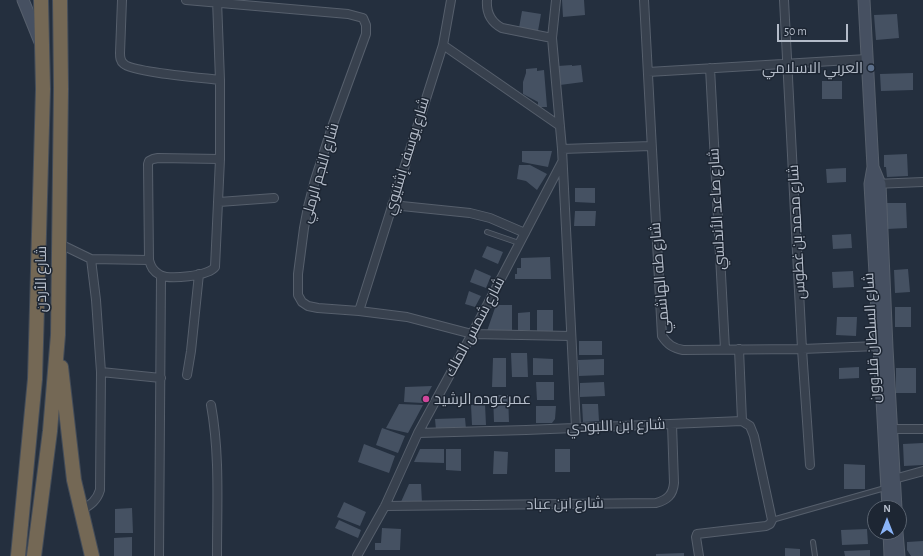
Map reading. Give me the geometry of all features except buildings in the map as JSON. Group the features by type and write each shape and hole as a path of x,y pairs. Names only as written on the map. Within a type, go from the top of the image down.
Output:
{"highway":[{"name":"شارع الأردن","path":"17,553 35,379 43,89 41,0"},
{"name":"شارع الأردن","path":"34,556 50,431 58,335 61,88 60,0"},
{"path":"58,335 74,480 92,556"}],"street":[{"path":"23,0 42,47"},
{"path":"122,0 120,59 123,64 130,68 220,80"},
{"name":"شارع النجم الرملي","path":"186,0 217,1 348,14 362,18 366,26 366,34 315,180 304,228 298,274 298,295 302,302 308,306 318,308 407,317 472,334 571,336"},
{"name":"شارع يوسف إشتيوي","path":"359,311 443,45 451,0"},
{"path":"487,0 488,13 495,24 502,28 552,38"},
{"path":"556,0 552,38 562,149 576,428"},
{"name":"شارع طه الهاشمي","path":"644,0 662,336 668,345 676,349 802,349 878,346"},
{"name":"شارع محمد بن غطوس","path":"784,0 802,349 810,464"},
{"name":"شارع السلطان قلاوون","path":"864,0 873,168 891,429 889,500"},
{"path":"217,1 220,80 220,158 215,267 210,272 183,277 161,276 153,270 149,260 148,164 153,158 220,158"},
{"path":"443,45 560,126"},
{"path":"648,72 867,59"},
{"name":"شارع صاعد الأندلسي","path":"710,68 725,349"},
{"path":"562,149 651,146"},
{"name":"شارع شمس الملك","path":"357,556 385,506 418,432 472,334 562,162"},
{"path":"875,184 923,182"},
{"name":"شارع السلطان قلاوون","path":"875,184 878,346 890,483 894,500"},
{"path":"219,202 274,198"},
{"path":"392,205 470,213 490,218 524,233"},
{"path":"58,243 91,259 149,260"},
{"path":"81,510 97,498 100,490 101,372 96,300 91,259"},
{"path":"187,375 199,274"},
{"path":"159,556 161,276"},
{"path":"699,556 696,537 697,534 766,526 770,524 772,520 754,436 750,426 742,421 739,349"},
{"path":"101,372 161,378"},
{"path":"211,405 214,424 217,476 217,556"},
{"name":"شارع ابن اللبودي","path":"418,432 576,428 742,421"},
{"name":"شارع ابن عباد","path":"385,506 656,503 664,501 669,497 673,490 674,483 672,424"},
{"path":"891,429 923,429"},
{"path":"890,483 923,471"},
{"path":"889,540 890,556"},
{"path":"898,540 899,556"}],"lane":[{"path":"487,232 520,243"},
{"path":"772,520 890,483"},
{"path":"813,542 815,556"}],"place":[{"name":"العربي الاسلامي","path":"871,68"},
{"name":"عمرعوده الرشيد","path":"426,399"}]}
